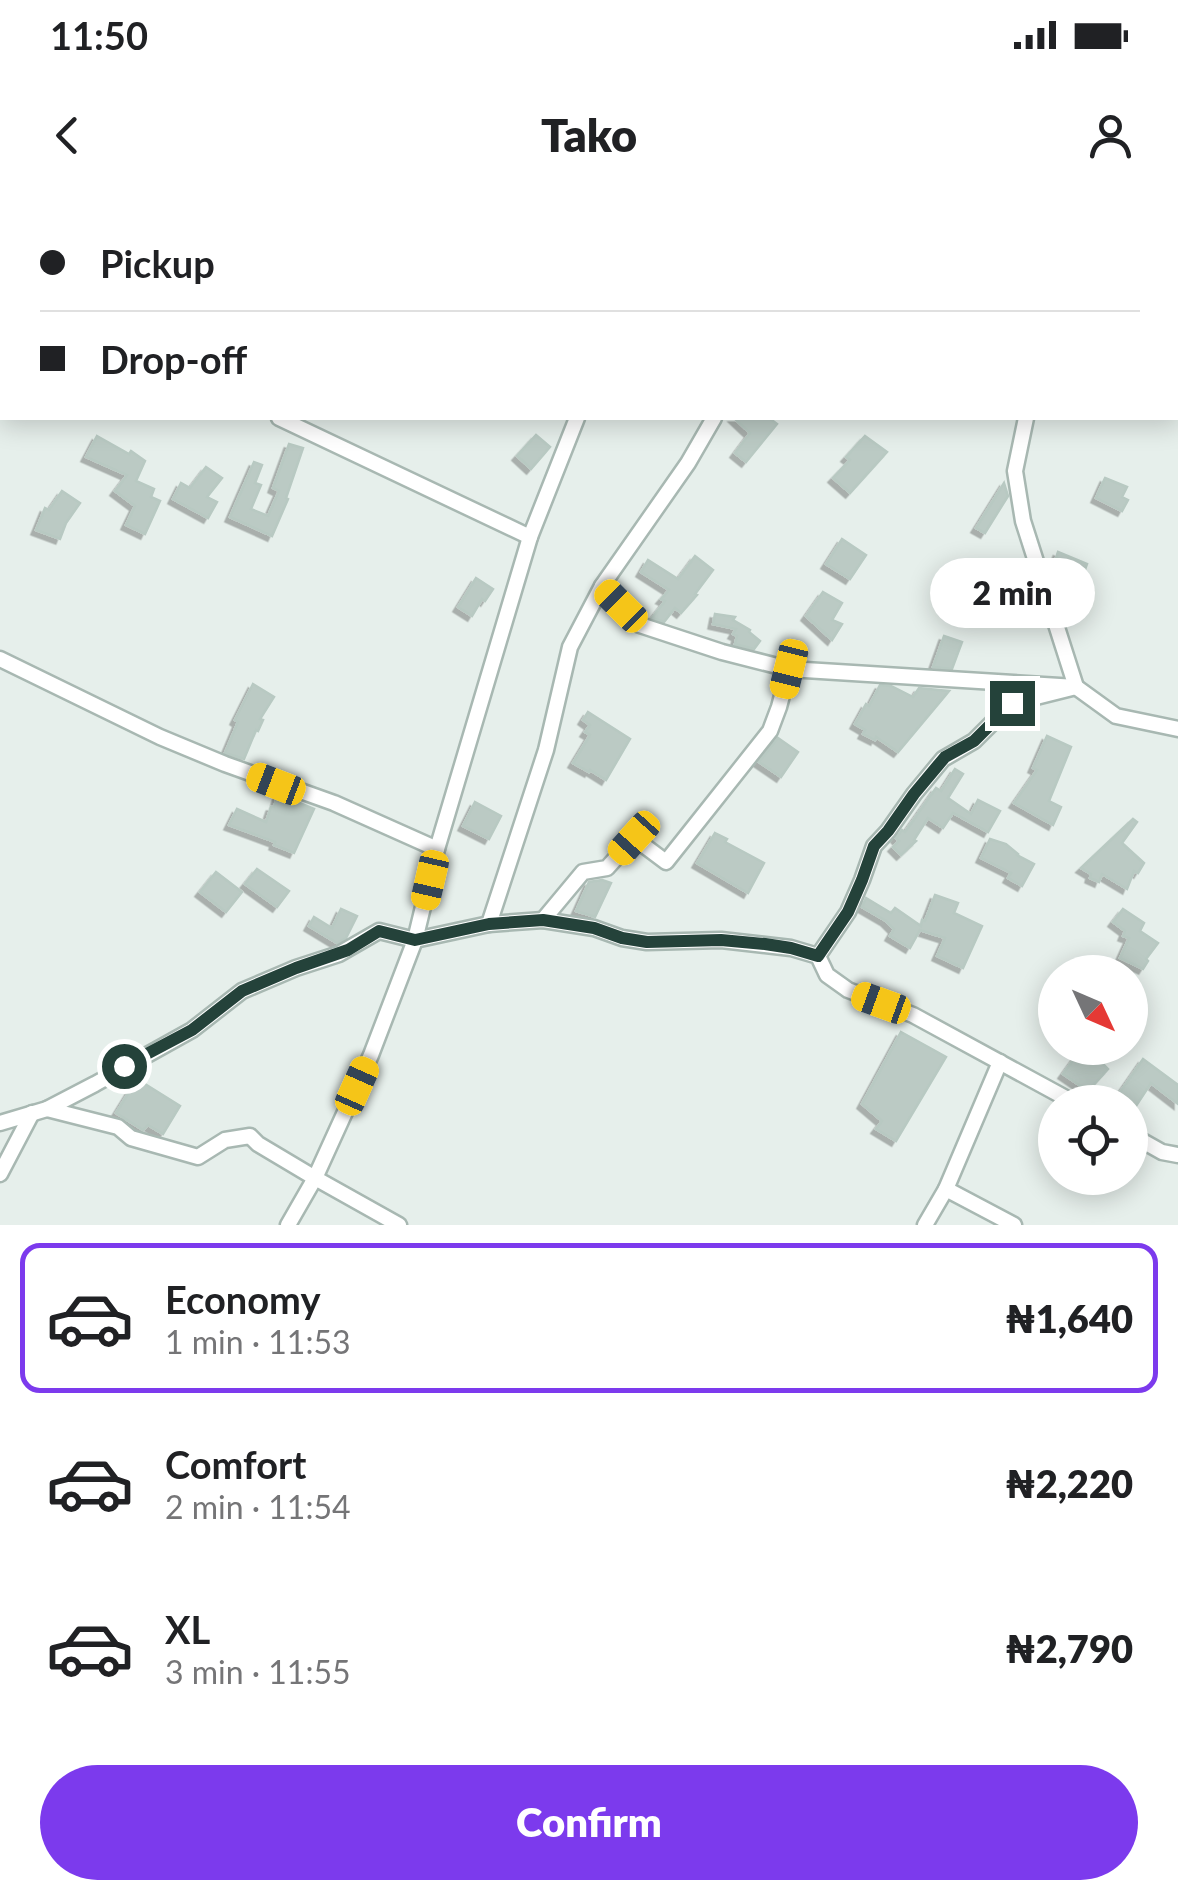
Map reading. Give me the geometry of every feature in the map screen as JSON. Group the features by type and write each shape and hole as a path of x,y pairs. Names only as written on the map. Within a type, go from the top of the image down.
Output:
{"street":[{"path":"283,420 530,538"},
{"path":"288,1225 316,1178 371,1055 415,940 437,849 530,538 577,420"},
{"path":"489,924 546,750 570,647 602,586 688,463 713,420"},
{"path":"1026,420 1014,472 1023,521 1076,687"},
{"path":"602,586 640,625 789,669 1076,687 1116,716 1178,729"},
{"path":"0,659 160,737 334,803 437,849"},
{"path":"543,920 583,872 607,868 634,838 666,862 770,730 780,708 789,669"},
{"path":"818,956 848,912 874,846 943,759 974,741 1012,703 1076,687"},
{"path":"0,1123 40,1111 184,1035 242,991 348,950 379,931 415,940 489,924 543,920 647,942 721,940 791,948 818,956 827,975 848,990 914,1015 1042,1085"},
{"path":"925,1225 946,1189 1000,1062"},
{"path":"0,1174 40,1111"},
{"path":"40,1111 118,1127 132,1138 198,1157 225,1140 250,1136 400,1225"},
{"path":"1148,1144 1178,1155"},
{"path":"946,1189 1014,1225"}],"building":[{"path":"736,420 772,420 777,424 746,462 735,453 750,433"},
{"path":"536,435 550,447 531,469 517,456"},
{"path":"97,436 145,461 136,481 154,489 151,497 160,501 145,534 126,525 135,506 115,491 127,475 86,457"},
{"path":"865,436 887,452 850,493 833,478"},
{"path":"289,444 303,448 272,536 230,517 254,462 262,465 255,483 261,485 251,509 268,516 279,491 273,488"},
{"path":"206,467 222,478 207,497 217,502 208,518 173,499 181,483 190,488"},
{"path":"1105,478 1127,487 1122,497 1128,500 1122,511 1096,498"},
{"path":"1004,483 1008,496 985,533 976,528"},
{"path":"62,491 80,503 60,539 36,530 45,508 49,510"},
{"path":"842,539 866,555 850,579 826,564"},
{"path":"1058,552 1087,564 1079,586 1093,591 1084,614 1062,608 1068,586 1057,592 1059,578 1051,573"},
{"path":"695,556 713,570 697,595 681,613 675,608 664,622 652,618 669,590 641,572 648,560 678,579"},
{"path":"476,578 493,589 472,616 458,607"},
{"path":"823,592 842,603 832,620 842,624 832,640 806,616"},
{"path":"715,614 735,617 733,620 760,641 754,649 735,644 736,629 713,624"},
{"path":"944,636 962,642 952,669 933,667"},
{"path":"253,684 274,697 260,719 263,720 244,759 225,753 238,722 235,720"},
{"path":"880,685 913,697 919,688 949,691 898,752 876,737 875,740 863,734 865,730 855,724"},
{"path":"588,712 630,739 606,780 573,763 590,735 585,732 590,725 583,720"},
{"path":"1047,736 1071,747 1049,801 1061,807 1053,825 1014,803 1037,770 1033,768"},
{"path":"778,738 798,752 781,777 759,762"},
{"path":"955,769 963,774 948,798 971,814 978,800 1000,811 988,832 953,813 943,828 928,818 916,841 901,855 893,847 899,841 896,838 902,830 905,832 936,788 941,791"},
{"path":"278,794 314,809 294,853 229,825 237,809 266,822"},
{"path":"475,802 501,816 489,839 463,826"},
{"path":"1133,819 1137,822 1122,843 1144,863 1138,873 1134,871 1127,889 1102,874 1099,882 1090,878 1091,874 1081,868"},
{"path":"715,833 764,863 748,893 697,863"},
{"path":"990,839 1006,844 1034,864 1022,886 1008,878 1011,873 981,858"},
{"path":"257,869 289,891 277,907 245,884"},
{"path":"216,872 242,892 226,912 200,892"},
{"path":"589,882 611,883 595,917 576,911"},
{"path":"935,895 958,903 954,913 982,926 963,968 937,956 945,938 920,930 910,948 890,936 894,929 886,921 862,907 866,898 891,913 895,908 921,926"},
{"path":"341,909 357,916 346,938 337,943 309,926 314,917 332,928"},
{"path":"1123,909 1144,923 1140,931 1158,943 1148,956 1121,955 1129,938 1113,922"},
{"path":"901,1032 946,1057 896,1141 876,1129 882,1121 862,1104"},
{"path":"1148,1063 1178,1085 1178,1104 1151,1083 1148,1088 1125,1085 1139,1065"},
{"path":"1070,1065 1104,1065 1108,1069 1093,1085 1079,1085 1063,1074"},
{"path":"137,1079 180,1106 163,1134 148,1125 143,1130 116,1113"}],"route":[{"path":"124,1066 192,1030 242,991 348,950 379,931 415,940 489,924 543,920 647,942 721,940 791,948 818,956 848,912 874,846 945,757 974,741 1012,703"}]}
